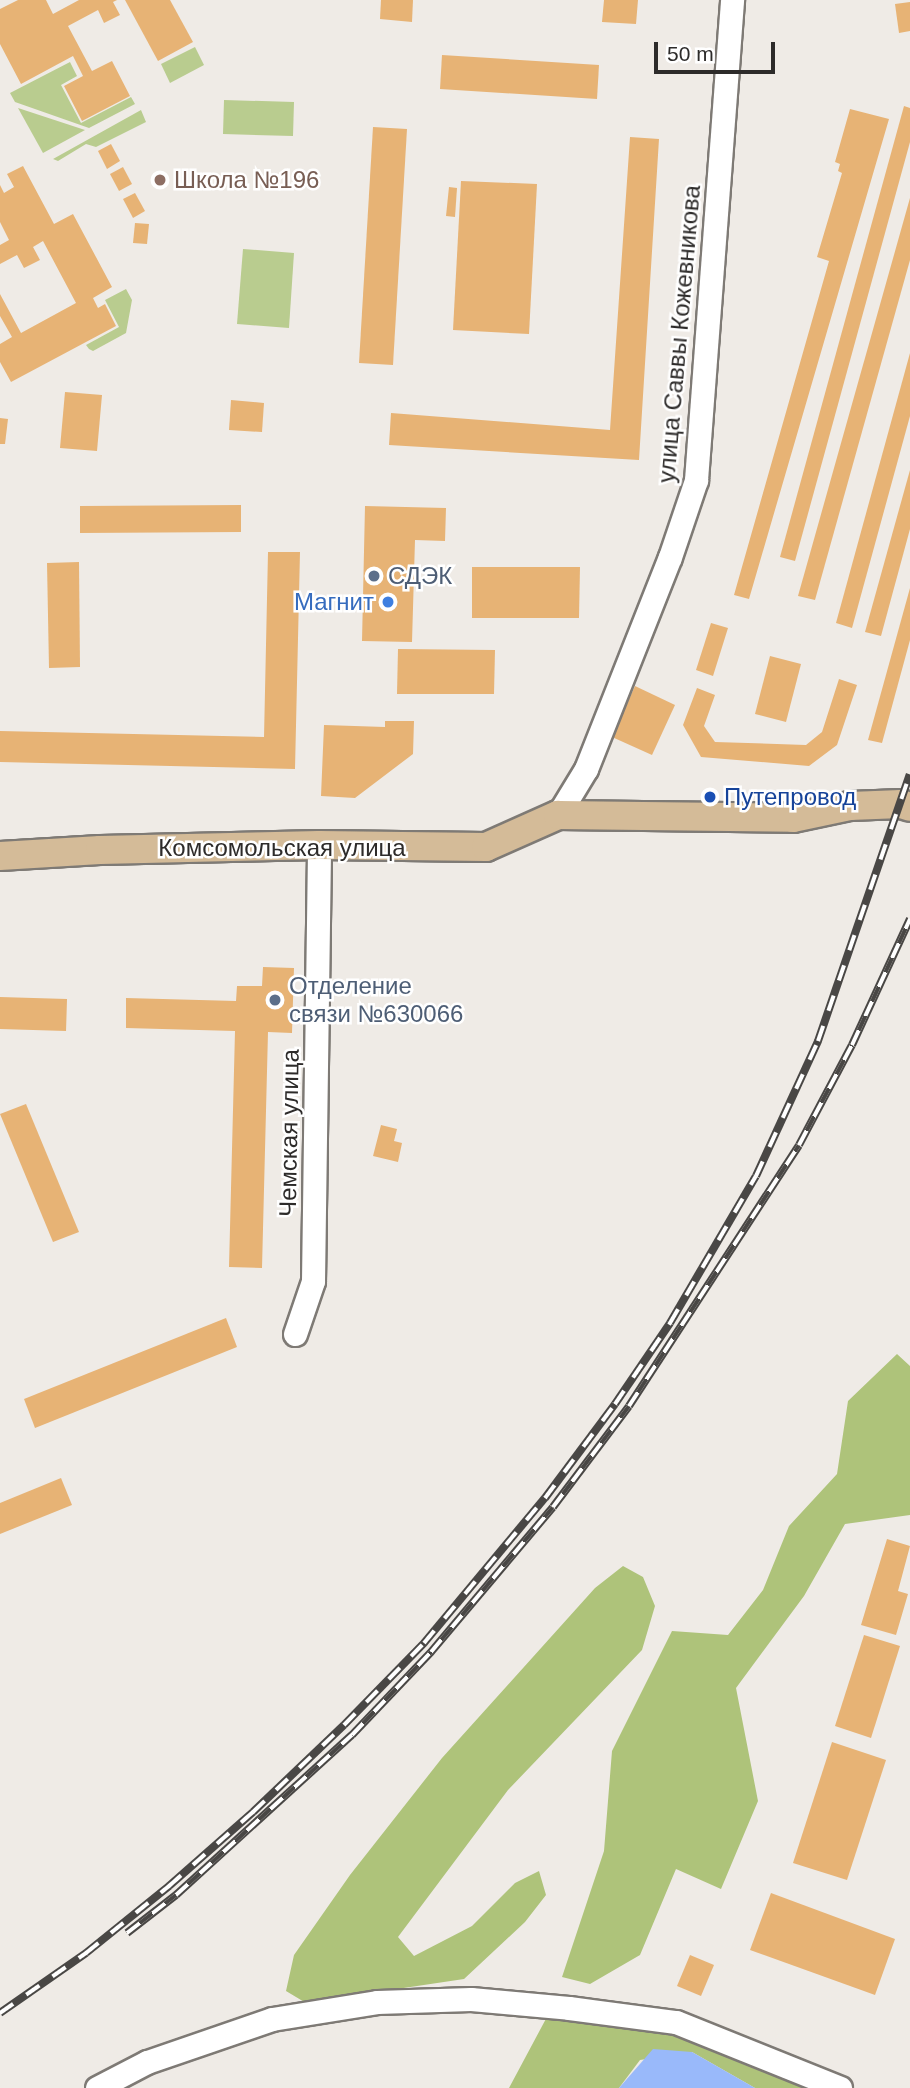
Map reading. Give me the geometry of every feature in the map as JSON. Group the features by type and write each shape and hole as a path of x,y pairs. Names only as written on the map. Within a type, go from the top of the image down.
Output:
{"main road":[{"path":"558,815 793,818 850,806 901,804 910,807"},
{"name":"Комсомольская улица","path":"0,856 100,850 319,845 486,847 558,815"}],"street":[{"name":"улица Саввы Кожевникова","path":"558,815 586,769 670,557 696,480 732,0"},
{"name":"Чемская улица","path":"295,1334 313,1282 319,845"},
{"path":"97,2088 147,2062 272,2019 377,2002 471,1999 676,2022 840,2088"}],"green space":[{"path":"195,47 204,65 170,83 161,64"},
{"path":"70,62 77,76 61,85 81,123 131,97 135,104 89,128 15,102 10,93"},
{"path":"224,100 294,102 293,136 223,134"},
{"path":"18,108 85,130 43,153"},
{"path":"141,110 146,122 96,147 86,144 58,161 53,159"},
{"path":"243,249 294,253 289,328 237,324"},
{"path":"126,289 132,300 126,333 93,351 89,349 86,345 119,327 105,300"},
{"path":"897,1354 910,1366 910,1515 845,1524 804,1596 736,1688 758,1801 721,1889 676,1869 640,1955 590,1984 562,1977 604,1851 612,1751 672,1631 728,1635 763,1590 789,1526 837,1474 848,1401"},
{"path":"623,1566 643,1577 655,1606 642,1650 508,1790 398,1937 414,1956 472,1926 515,1883 539,1871 546,1895 525,1922 464,1979 350,1996 316,2009 286,1991 294,1955 350,1875 442,1758 595,1588"},
{"path":"548,2015 691,2033 802,2076 808,2088 755,2088 692,2052 640,2060 619,2088 509,2088"}],"water":[{"path":"653,2049 692,2052 755,2088 619,2088"}],"building":[{"path":"18,0 46,0 53,14 79,0 117,0 113,2 120,15 104,23 98,10 68,26 92,71 112,61 130,96 82,121 64,86 83,76 73,56 21,84 0,44 0,9"},
{"path":"125,0 170,0 193,42 158,61"},
{"path":"381,0 413,0 412,22 380,19"},
{"path":"604,0 638,0 636,24 602,22"},
{"path":"910,2 910,31 899,33 895,4"},
{"path":"442,55 599,65 597,99 440,89"},
{"path":"904,106 910,108 910,142 795,561 780,557"},
{"path":"850,109 889,119 749,599 734,595 829,261 817,257 842,173 838,171 840,164 835,162"},
{"path":"373,127 407,129 393,365 359,363"},
{"path":"630,137 659,139 639,460 389,445 391,413 610,430"},
{"path":"111,144 120,161 107,169 98,151"},
{"path":"23,166 54,224 73,214 112,287 93,298 98,308 105,304 116,326 11,382 0,362 0,344 12,337 0,316 0,294 21,333 76,303 43,241 33,247 40,260 24,268 17,255 0,264 0,245 9,240 0,222 0,185 4,193 14,187 7,174"},
{"path":"123,167 132,184 119,191 110,174"},
{"path":"461,181 537,184 529,334 453,330"},
{"path":"449,187 457,188 455,217 446,216"},
{"path":"135,193 145,211 133,218 123,199"},
{"path":"910,198 910,260 815,600 798,596"},
{"path":"135,223 149,224 147,244 133,243"},
{"path":"910,353 910,416 852,628 836,623"},
{"path":"65,392 102,395 97,451 60,448"},
{"path":"231,400 264,403 262,432 229,430"},
{"path":"0,418 8,419 5,444 0,444"},
{"path":"910,470 910,529 881,636 865,632"},
{"path":"241,505 241,532 80,533 80,506"},
{"name":"Магнит","path":"365,506 446,508 445,541 415,540 412,642 362,641"},
{"path":"268,552 300,552 295,769 0,762 0,731 264,737"},
{"path":"79,562 80,667 49,668 47,563"},
{"path":"472,567 580,567 579,618 472,618"},
{"path":"910,588 910,640 882,743 868,740"},
{"path":"711,623 728,628 713,676 696,670"},
{"path":"398,649 495,650 494,694 397,694"},
{"path":"770,656 801,664 786,722 755,714"},
{"path":"839,679 857,685 837,745 809,766 701,757 683,725 697,688 715,695 704,726 715,742 806,745 822,732"},
{"path":"635,686 675,705 652,755 612,737"},
{"path":"385,721 414,721 413,754 355,798 321,796 324,725 385,727"},
{"path":"263,967 294,968 292,1033 268,1032 262,1268 229,1267 235,1031 126,1028 126,998 236,1001 237,986 262,986"},
{"path":"0,997 67,999 66,1031 0,1029"},
{"path":"26,1104 79,1232 53,1242 0,1114"},
{"path":"381,1125 397,1129 394,1141 402,1143 398,1162 373,1156"},
{"path":"226,1318 237,1347 35,1428 24,1399"},
{"path":"61,1478 72,1505 0,1534 0,1503"},
{"path":"887,1539 910,1546 898,1591 908,1594 896,1635 861,1625"},
{"path":"864,1635 900,1646 871,1738 835,1726"},
{"path":"832,1742 886,1760 847,1880 793,1863"},
{"path":"771,1893 895,1939 875,1995 750,1950"},
{"path":"690,1955 714,1965 701,1996 677,1986"}],"railway":[{"path":"0,2013 86,1953 169,1886 253,1812 344,1725 424,1643 545,1498 615,1404 670,1323 756,1176 818,1041 910,774"},
{"path":"127,1933 176,1895 352,1735 431,1652 553,1507 629,1406 799,1145 852,1045 910,919"}],"place":[{"name":"Школа №196","path":"160,180"},
{"name":"СДЭК","path":"374,576"},
{"name":"Магнит","path":"388,602"},
{"name":"Путепровод","path":"710,797"},
{"name":"Отделение связи №630066","path":"275,1000"}]}
